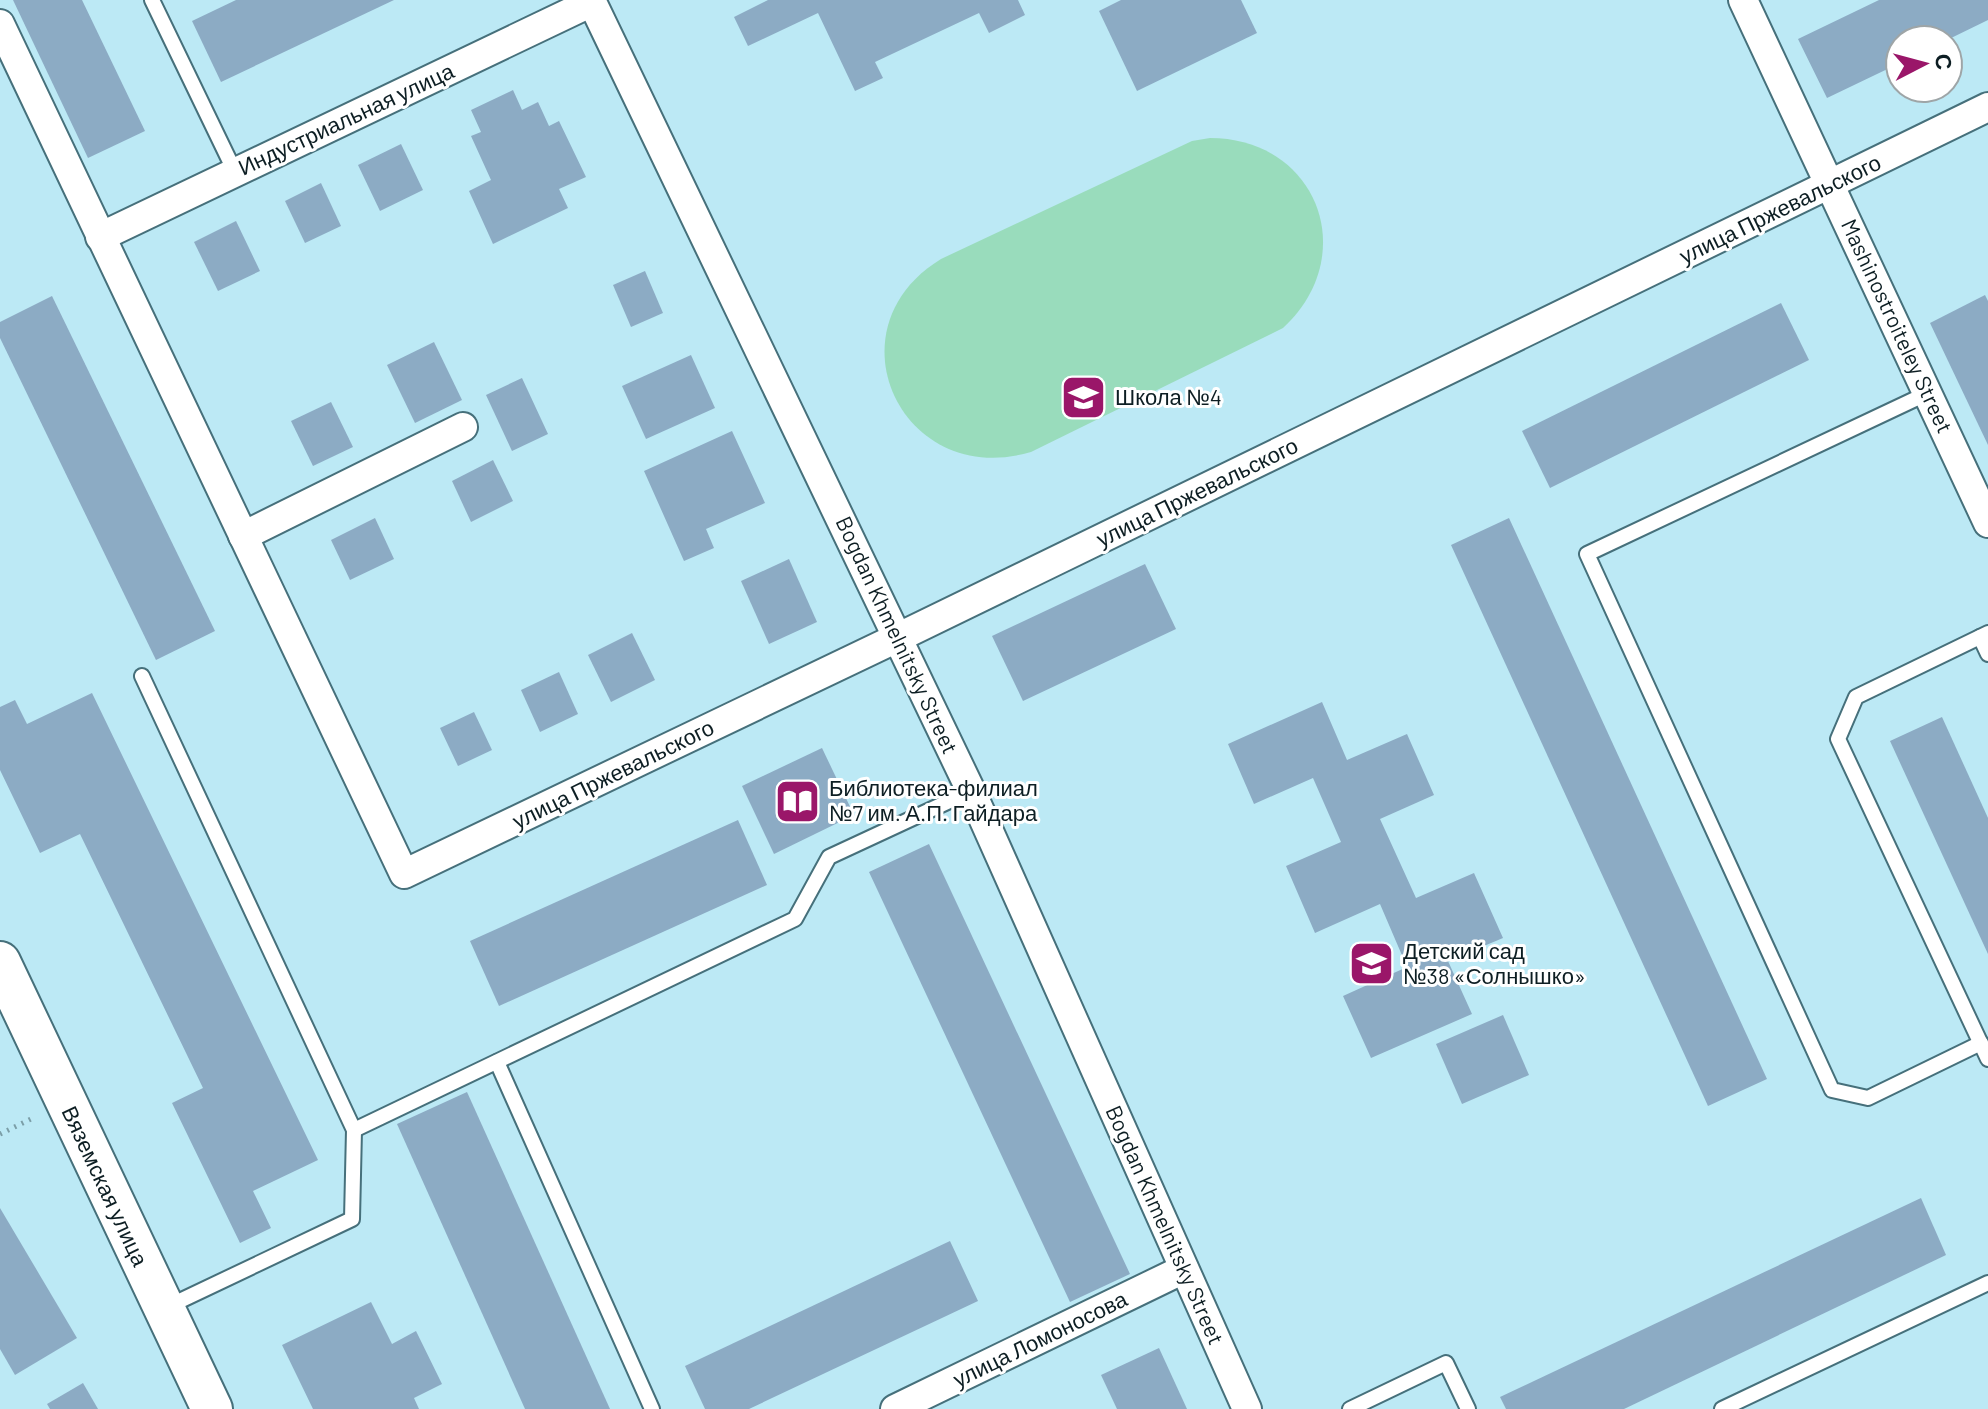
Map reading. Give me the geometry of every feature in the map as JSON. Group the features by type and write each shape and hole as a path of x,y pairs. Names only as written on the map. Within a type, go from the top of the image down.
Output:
{"main road":[{"name":"Вяземская улица","path":"0,962 212,1409"}],"street":[{"name":"Mashinostroiteley Street","path":"1743,0 1988,523"},
{"name":"Индустриальная улица","path":"100,237 592,1"},
{"name":"Bogdan Khmelnitsky Street","path":"592,1 971,791 1247,1409"},
{"path":"0,24 243,536 463,427"},
{"name":"улица Пржевальского","path":"243,536 404,874 899,637 1988,107"},
{"name":"улица Ломоносова","path":"895,1409 1184,1269"}],"lane":[{"path":"152,0 235,172"},
{"path":"1928,393 1587,554 1832,1090 1868,1098 1981,1043"},
{"path":"1988,654 1984,635 1856,697 1838,739 1988,1059"},
{"path":"142,676 354,1130 352,1219 164,1309"},
{"path":"354,1130 795,919 829,857 971,791"},
{"path":"497,1062 652,1409"},
{"path":"1722,1409 1988,1283"},
{"path":"1350,1409 1446,1363 1468,1409"}],"green space":[{"path":"1210,138 1247,143 1278,157 1301,179 1316,206 1323,236 1320,268 1307,299 1283,328 1031,452 985,457 946,448 916,426 894,396 885,361 888,324 907,289 941,259 1192,141"}],"building":[{"path":"13,0 82,0 145,131 88,158"},
{"path":"236,0 394,0 221,82 192,21"},
{"path":"768,0 1018,0 1025,15 989,33 979,13 875,62 883,78 855,91 818,13 748,46 734,17"},
{"path":"1121,0 1241,0 1257,33 1137,91 1099,11"},
{"path":"1879,0 1988,0 1988,20 1964,32 1964,24 1884,24 1884,71 1827,98 1798,39"},
{"path":"513,90 522,110 538,102 549,126 559,121 586,177 559,189 568,208 493,244 469,191 491,180 471,136 481,132 471,110"},
{"path":"401,144 423,190 380,211 358,165"},
{"path":"321,183 341,226 305,243 285,201"},
{"path":"236,221 260,271 218,291 194,242"},
{"path":"645,271 663,313 631,327 613,285"},
{"path":"1985,295 1988,301 1988,445 1930,323"},
{"path":"52,296 215,631 156,660 0,338 0,322"},
{"path":"1781,303 1809,360 1550,488 1522,431"},
{"path":"434,342 462,400 415,423 387,365"},
{"path":"691,355 715,408 646,439 622,386"},
{"path":"522,378 548,434 512,451 486,395"},
{"path":"331,402 353,447 313,466 291,421"},
{"path":"732,431 765,503 706,529 714,548 684,561 644,471"},
{"path":"493,460 513,501 471,522 452,481"},
{"path":"375,518 394,559 350,580 331,540"},
{"path":"1509,518 1767,1079 1708,1106 1451,545"},
{"path":"789,559 817,622 769,644 741,581"},
{"path":"1145,564 1176,629 1023,701 992,636"},
{"path":"632,633 655,680 611,702 588,655"},
{"path":"559,672 578,714 540,732 521,690"},
{"path":"92,693 318,1160 253,1191 271,1228 240,1243 172,1103 203,1088 80,834 40,853 0,770 0,707 15,700 27,724"},
{"path":"1322,702 1347,760 1407,734 1434,795 1380,819 1416,898 1474,873 1503,938 1448,961 1472,1014 1371,1058 1343,996 1407,967 1380,904 1315,933 1286,866 1341,842 1313,778 1254,804 1228,744"},
{"path":"474,712 492,750 458,766 440,728"},
{"path":"1942,717 1988,818 1988,954 1890,741"},
{"name":"Библиотека-филиал №7 им. А.П. Гайдара","path":"822,748 854,815 774,854 742,786"},
{"path":"738,820 767,885 499,1006 470,941"},
{"path":"929,844 1130,1274 1070,1302 869,872"},
{"path":"1503,1015 1529,1075 1462,1104 1436,1044"},
{"path":"467,1092 610,1409 525,1409 397,1124"},
{"path":"1921,1198 1946,1255 1624,1409 1506,1409 1500,1397"},
{"path":"0,1208 77,1338 15,1375 0,1349"},
{"path":"950,1241 978,1301 749,1409 705,1409 685,1366"},
{"path":"371,1302 392,1344 416,1331 442,1384 414,1398 419,1409 313,1409 282,1345"},
{"path":"1159,1348 1187,1409 1117,1409 1101,1375"},
{"path":"83,1383 98,1409 50,1409 47,1404"}],"place":[{"name":"Школа №4","path":"1084,397"},
{"name":"Библиотека-филиал №7 им. А.П. Гайдара","path":"798,801"},
{"name":"Детский сад №38 «Солнышко»","path":"1372,964"}]}
